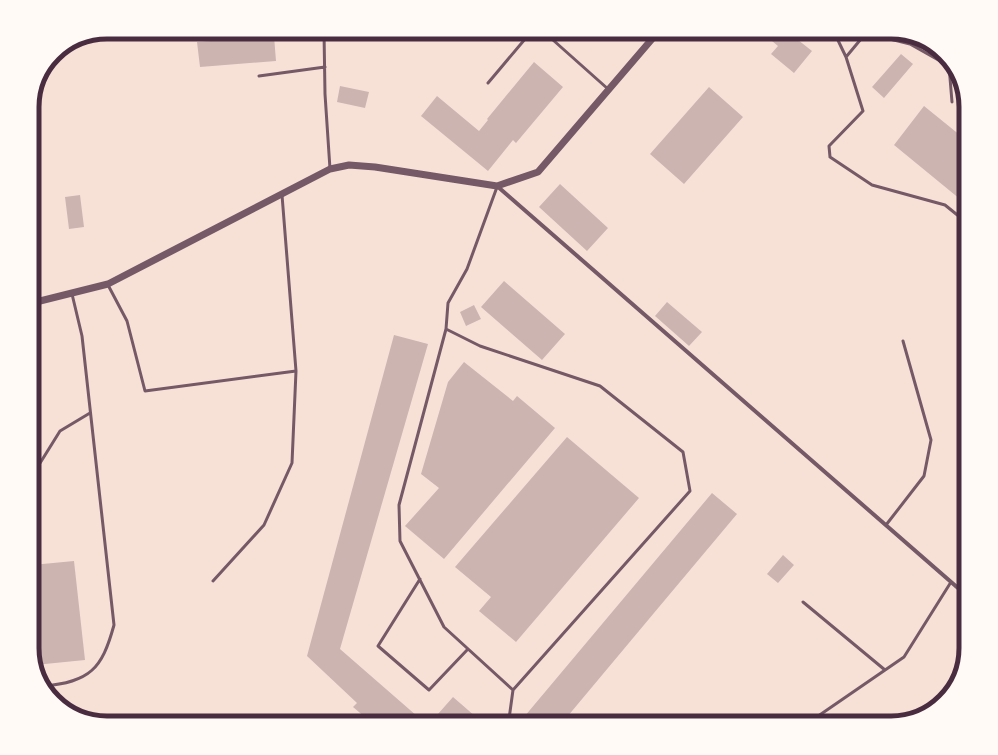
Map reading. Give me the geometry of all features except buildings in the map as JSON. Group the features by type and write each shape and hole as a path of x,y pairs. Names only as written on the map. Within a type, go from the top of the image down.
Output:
{"street":[{"path":"39,301 108,284 330,169 349,165 375,167 497,186 538,172 652,39"},
{"path":"497,186 959,589"}],"lane":[{"path":"324,39 330,169"},
{"path":"488,83 525,39"},
{"path":"552,39 609,90"},
{"path":"837,39 846,57 862,112 829,146 830,157 872,185 945,205 959,216"},
{"path":"846,57 861,39"},
{"path":"890,39 910,44 942,62"},
{"path":"258,76 325,67"},
{"path":"951,76 952,102"},
{"path":"497,186 467,269 448,303 446,329 399,505 400,541 444,627 513,690"},
{"path":"213,581 264,525 292,463 296,371 282,194"},
{"path":"108,284 128,321 145,391 296,371"},
{"path":"50,685 85,677 98,665 109,646 114,625 82,336 72,294"},
{"path":"446,329 480,346 600,386 683,452 690,491 513,690 509,716"},
{"path":"886,525 924,476 930,440 903,341"},
{"path":"39,465 60,431 90,413"},
{"path":"420,579 378,646 430,690 468,649"},
{"path":"818,716 904,657 951,582"},
{"path":"803,602 885,670"}]}
